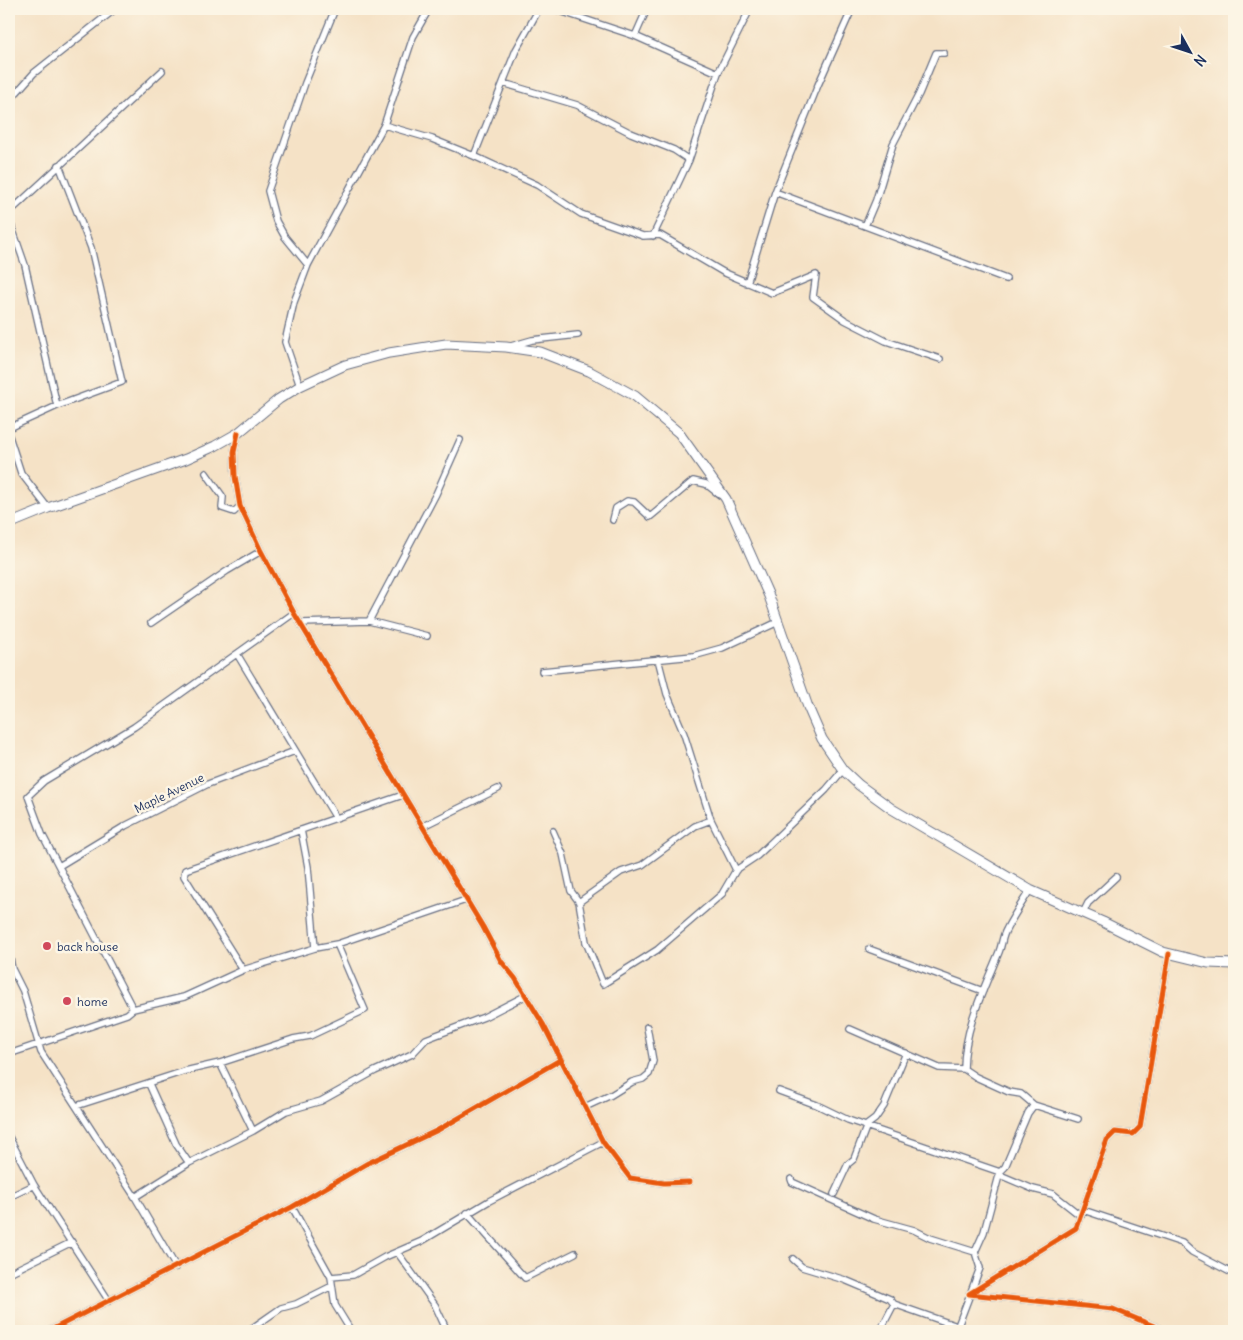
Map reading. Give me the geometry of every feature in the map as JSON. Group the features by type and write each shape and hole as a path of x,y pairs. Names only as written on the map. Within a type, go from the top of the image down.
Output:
{"main road":[{"path":"9,524 48,508 186,459 238,434 279,399 300,386 345,365 389,353 446,344 506,347 540,352 589,370 635,396 680,433 726,499 766,588 808,707 822,739 843,770 872,796 1030,890 1169,954 1208,963 1234,964"}],"street":[{"path":"9,101 34,73 115,9"},
{"path":"308,265 285,237 276,221 268,191 305,83 336,9"},
{"path":"300,386 285,342 294,302 308,265 384,125 413,37 430,9"},
{"path":"474,156 516,50 539,9"},
{"path":"554,9 634,36 718,73"},
{"path":"634,36 647,9"},
{"path":"653,236 689,160 718,73 750,9"},
{"path":"747,282 775,192 818,85 852,9"},
{"path":"865,226 876,200 893,144 919,94 936,53 944,53"},
{"path":"9,211 162,71"},
{"path":"502,83 577,105 689,160"},
{"path":"384,125 432,139 474,156 537,185 580,214 642,236 660,235 722,272 772,293 816,275 813,297 845,320 886,341 940,359"},
{"path":"9,428 56,406 122,382 91,248 59,165"},
{"path":"775,192 1006,279"},
{"path":"9,219 25,265 56,406"},
{"path":"506,347 532,340 578,336"},
{"path":"238,434 234,452 235,476 240,506 261,551 294,613 423,826 501,961 515,978 543,1024 603,1142 632,1179 664,1183 690,1182"},
{"path":"9,436 20,473 48,508"},
{"path":"369,621 436,494 460,440"},
{"path":"206,472 223,497 222,508 234,512 240,506"},
{"path":"612,520 616,508 627,501 634,502 650,517 693,481 706,484 726,499"},
{"path":"151,623 227,571 261,551"},
{"path":"133,1009 42,834 28,796 30,792 44,781 134,727 294,613"},
{"path":"301,623 369,621 427,636"},
{"path":"542,671 692,656 722,648 757,634 778,622"},
{"path":"236,654 336,818"},
{"path":"658,659 667,694 684,734 711,820 736,870"},
{"name":"Maple Avenue","path":"59,866 124,826 208,784 295,751"},
{"path":"552,831 562,854 571,891 580,902 586,942 603,984 657,950 722,894 736,870 757,856 826,790 843,770"},
{"path":"423,826 498,789"},
{"path":"243,970 184,876 185,870 403,795"},
{"path":"580,902 621,872 642,865 695,826 711,820"},
{"path":"301,830 308,867 315,948"},
{"path":"1083,913 1088,903 1116,877"},
{"path":"964,1069 964,1052 983,991 1005,931 1030,890"},
{"path":"9,1054 127,1014 133,1009 184,997 243,970 315,948 337,944 466,900"},
{"path":"76,1106 185,1071 220,1063 293,1039 310,1036 365,1010 337,944"},
{"path":"869,949 983,991"},
{"path":"9,952 12,969 23,992 38,1043 135,1197 176,1267"},
{"path":"969,1294 1076,1228 1107,1140 1115,1132 1132,1134 1140,1127 1169,954"},
{"path":"135,1197 189,1163 253,1131 286,1111 321,1101 375,1071 412,1054 426,1039 484,1017 525,996"},
{"path":"586,1106 649,1074 653,1061 647,1027"},
{"path":"850,1029 939,1068 964,1069 1000,1088 1021,1094 1034,1105 1078,1119"},
{"path":"834,1194 848,1164 854,1159 867,1125 875,1119 884,1106 906,1053"},
{"path":"49,1331 292,1207 368,1163 438,1130 560,1060"},
{"path":"220,1063 253,1131"},
{"path":"149,1084 176,1144 189,1163"},
{"path":"779,1090 848,1120 867,1125 1000,1174 1033,1189 1053,1194 1082,1213 1182,1243 1192,1252 1234,1274"},
{"path":"975,1252 984,1232 1000,1174 1005,1167 1028,1113 1034,1105"},
{"path":"9,1137 34,1185 109,1301"},
{"path":"330,1277 353,1275 422,1241 467,1213 603,1142"},
{"path":"791,1179 792,1182 814,1193 874,1219 914,1230 930,1238 975,1252 979,1258 980,1268 956,1329"},
{"path":"9,1197 34,1185"},
{"path":"292,1207 330,1277 335,1305 351,1331"},
{"path":"467,1213 525,1278 575,1253"},
{"path":"9,1274 72,1242"},
{"path":"397,1252 435,1305 448,1331"},
{"path":"956,1329 979,1258"},
{"path":"794,1259 802,1267 845,1280 890,1299 894,1304 956,1329"},
{"path":"248,1331 281,1308 296,1304 332,1286"},
{"path":"969,1294 1113,1309 1166,1331"},
{"path":"880,1331 894,1304"},
{"path":"64,1325 68,1331"}],"cycle path":[{"path":"238,433 234,452 235,476 240,506 261,551 294,613 483,927 501,961 515,978 543,1024 603,1142 630,1178 664,1183 689,1182"},
{"path":"1166,1331 1113,1309 969,1294 1076,1228 1107,1140 1115,1132 1133,1134 1140,1127 1169,954"},
{"path":"49,1331 292,1207 368,1163 438,1130 560,1060"}],"place":[{"name":"back house","path":"47,946"},
{"name":"home","path":"67,1001"}]}
